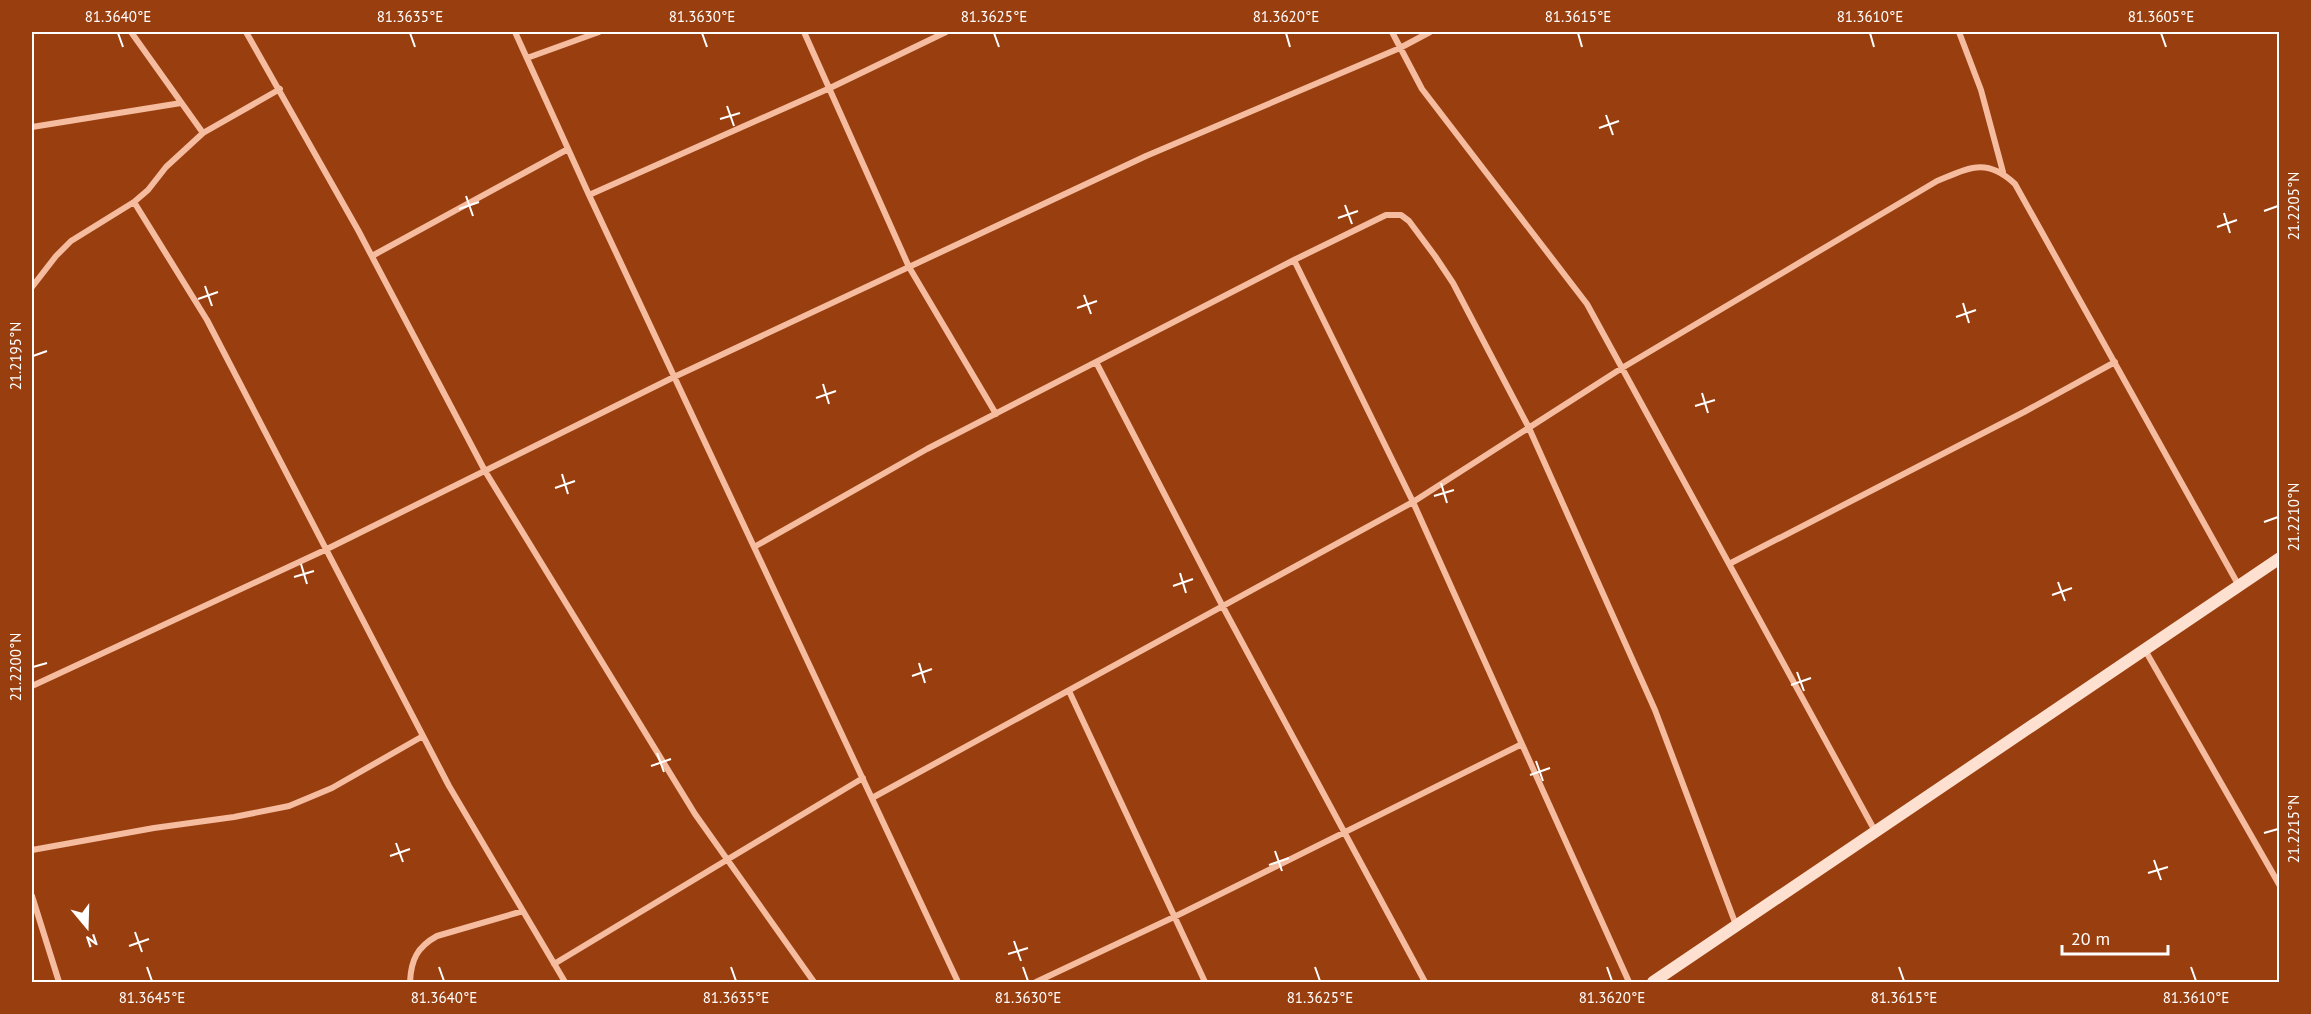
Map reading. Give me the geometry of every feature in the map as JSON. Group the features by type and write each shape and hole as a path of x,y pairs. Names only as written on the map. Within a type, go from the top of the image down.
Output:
{"main road":[{"path":"1653,982 2280,558"}],"street":[{"path":"131,32 203,132"},
{"path":"246,32 372,256 485,471 689,804 814,982"},
{"path":"515,32 589,195 958,982"},
{"path":"527,58 599,32"},
{"path":"804,32 909,267 996,414"},
{"path":"589,195 830,88 946,32"},
{"path":"1392,32 1422,89 1587,304 1875,832"},
{"path":"32,686 326,550 674,377 1146,156 1400,48 1430,32"},
{"path":"1959,32 1981,90 2003,172"},
{"path":"32,287 71,241 134,202 203,132 280,89"},
{"path":"32,127 181,103"},
{"path":"372,256 568,149"},
{"path":"872,798 1413,502 1622,368 1937,181 1976,167 1984,166 2003,172 2015,184 2040,225 2239,586"},
{"path":"134,202 207,320 449,786 565,982"},
{"path":"754,547 927,449 1294,260 1386,215 1401,215 1409,221 1453,283 1528,428 1655,710 1736,926"},
{"path":"1294,260 1413,502 1629,982"},
{"path":"1096,362 1223,606 1425,982"},
{"path":"1729,564 2024,412 2115,362"},
{"path":"2145,650 2280,886"},
{"path":"1069,691 1205,982"},
{"path":"32,850 289,806 332,788 423,736"},
{"path":"1036,982 1345,834 1522,744"},
{"path":"554,964 862,778"},
{"path":"32,896 59,982"},
{"path":"410,982 412,962 418,950 428,941 437,936 523,911"}]}
